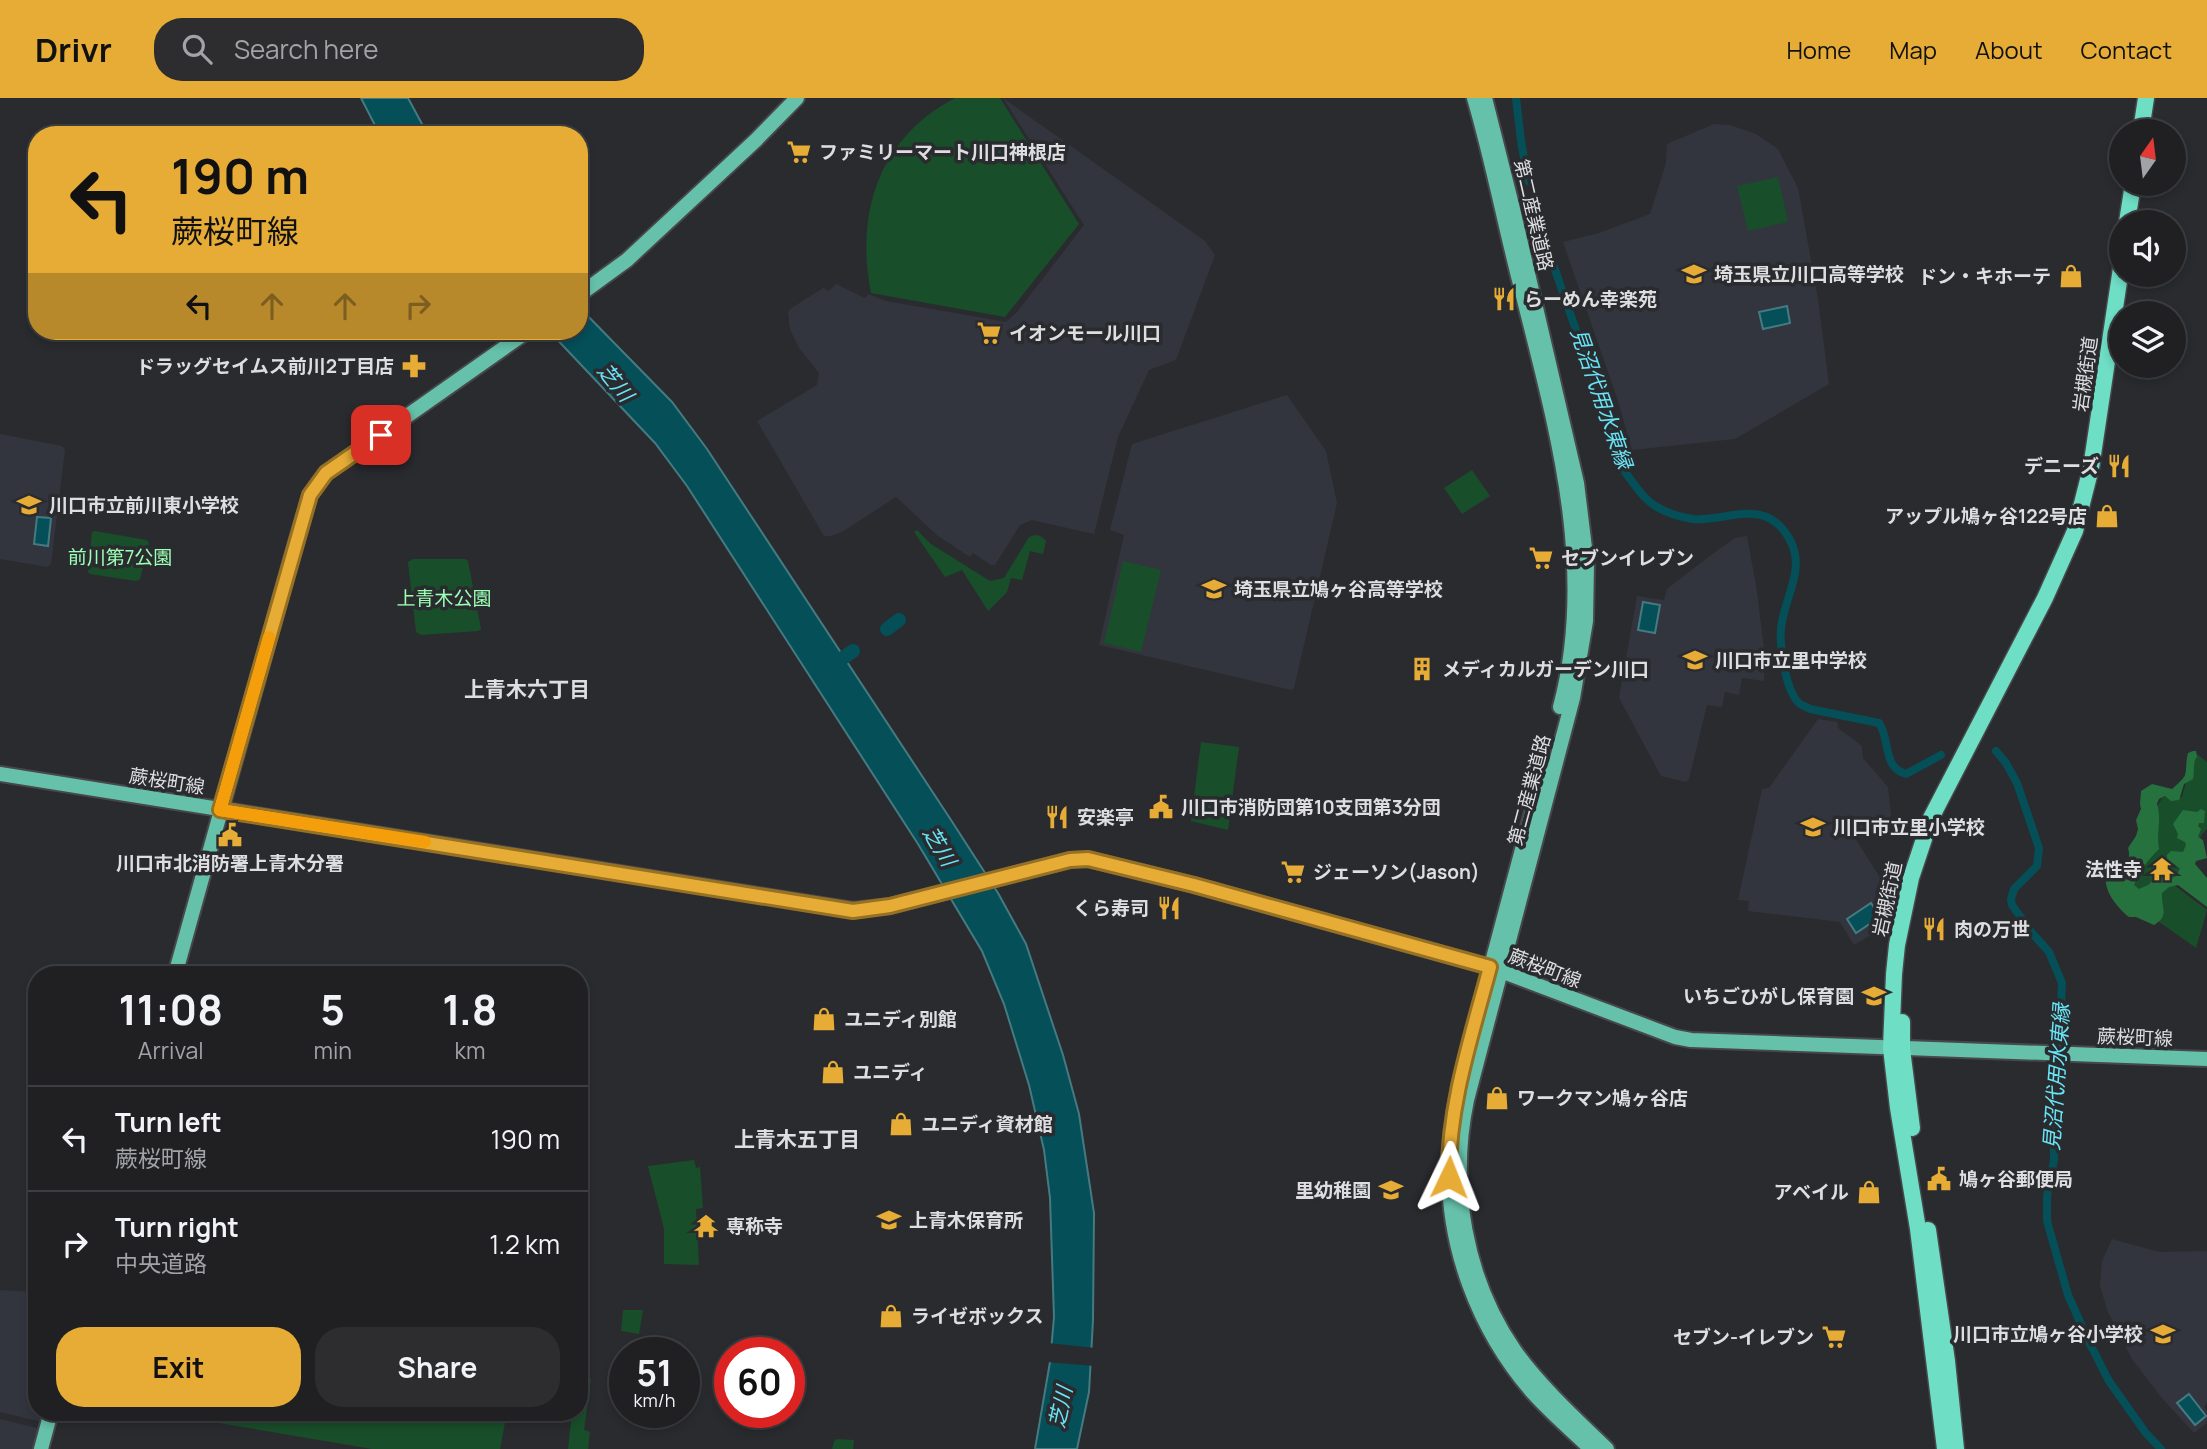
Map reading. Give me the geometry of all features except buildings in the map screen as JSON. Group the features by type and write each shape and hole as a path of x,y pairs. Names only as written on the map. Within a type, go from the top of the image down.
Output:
{"highway":[{"path":"2143,119 2146,98"},
{"path":"2152,119 2155,98"},
{"name":"岩槻街道","path":"1980,732 2075,531 2091,468 2118,287"},
{"name":"岩槻街道","path":"1945,1449 1918,1229 1898,1108 1894,974 1906,899 1930,818 2050,611 2084,536 2103,459 2115,378"},
{"name":"岩槻街道","path":"1897,1048 1933,1255 1956,1449"}],"main road":[{"path":"588,289 618,268 756,140 797,98"},
{"name":"第二産業道路","path":"1474,98 1505,215 1560,459 1573,528 1576,607 1564,694 1495,969 1462,1122 1459,1192 1470,1250 1487,1298 1515,1351 1539,1381 1606,1449"},
{"name":"第二産業道路","path":"1485,98 1577,483 1584,529 1587,621 1573,698 1459,1087 1449,1161 1450,1193 1459,1252 1475,1301 1501,1350 1534,1393 1591,1449"},
{"path":"177,966 308,501 317,484 326,473 514,340"},
{"name":"蕨桜町線","path":"0,774 853,911 890,906 1062,862 1088,859 1194,885 1495,969 1675,1037 1705,1041 2207,1059"},
{"path":"41,1449 49,1421"}],"shaded area":[{"name":"イオンモール川口","path":"1003,98 1205,241 1215,255 1176,360 1149,370 1118,437 1094,534 1032,520 1020,525 995,565 991,565 973,553 970,557 938,536 896,497 842,532 824,536 757,421 817,385 819,373 799,348 790,329 790,309 823,288 829,291 836,284 865,298 868,294 886,301 1006,322 1018,311 1084,225"},
{"name":"埼玉県立川口高等学校","path":"1714,124 1730,125 1756,134 1778,149 1798,188 1818,299 1829,384 1735,439 1632,450 1616,395 1563,242 1599,233 1650,214 1666,163 1667,144"},
{"name":"埼玉県立鳩ヶ谷高等学校","path":"1287,395 1326,451 1337,503 1294,688 1291,690 1099,645 1124,535 1110,530 1132,444"},
{"name":"川口市立前川東小学校","path":"0,434 62,446 65,450 51,564 47,567 0,559"},
{"name":"川口市立里中学校","path":"1747,536 1764,649 1764,681 1742,678 1739,695 1725,692 1722,707 1707,705 1689,779 1686,782 1661,776 1619,698 1637,596 1664,600 1667,589 1711,555 1735,538"},
{"name":"川口市立里小学校","path":"1818,719 1837,722 1838,728 1862,746 1863,758 1888,787 1891,816 1855,838 1891,895 1894,915 1892,923 1854,945 1840,922 1748,911 1749,901 1738,900 1762,789 1769,788"},
{"name":"川口市立鳩ヶ谷小学校","path":"2112,1239 2159,1252 2207,1251 2207,1403 2204,1407 2207,1423 2194,1433 2161,1397 2132,1359 2107,1310 2100,1285 2102,1261"},
{"path":"0,1290 28,1292 28,1419 0,1412"},
{"path":"0,1419 37,1428 39,1432 34,1449 0,1449"}],"green space":[{"path":"955,98 1000,98 1079,224 1005,317 871,293 867,234 871,206 879,180 891,156 908,134 929,115"},
{"path":"1778,177 1788,222 1748,231 1737,186"},
{"path":"1472,470 1490,496 1462,514 1444,488"},
{"path":"917,530 931,544 990,581 1004,578 1029,537 1038,536 1046,541 1043,554 1030,551 1022,580 1011,578 1007,592 988,611 962,570 945,577 914,532"},
{"name":"前川第7公園","path":"92,532 147,540 149,543 140,579 136,581 88,572"},
{"name":"上青木公園","path":"413,559 468,561 481,629 421,635 416,632 408,562"},
{"path":"1123,561 1161,570 1141,652 1104,643"},
{"path":"1201,742 1239,747 1228,830 1191,821"},
{"path":"2196,751 2197,757 2193,779 2184,784 2179,800 2171,801 2165,796 2159,799 2159,849 2139,874 2134,885 2139,889 2157,877 2171,879 2177,875 2180,868 2167,864 2167,855 2171,851 2183,852 2186,845 2177,838 2173,824 2183,810 2197,812 2201,809 2205,811 2204,823 2199,823 2201,829 2198,837 2203,840 2207,858 2196,861 2195,864 2207,878 2207,907 2178,885 2169,887 2162,893 2162,918 2154,925 2136,917 2129,917 2120,909 2109,894 2106,877 2127,863 2128,848 2138,829 2136,820 2141,809 2141,791 2152,784 2172,789 2185,776 2188,753"},
{"name":"法性寺","path":"2197,754 2207,762 2207,829 2202,834 2189,864 2174,885 2207,910 2196,948 2141,909 2113,880 2126,859 2143,852 2153,813 2163,797 2182,797 2192,760"},
{"path":"694,1160 696,1168 700,1167 703,1208 696,1209 699,1265 664,1264 664,1229 648,1166"},
{"path":"623,1310 643,1310 639,1334 621,1331"},
{"path":"588,1379 591,1379 588,1401"},
{"path":"207,1421 505,1421 500,1449 372,1449"},
{"path":"571,1421 585,1421 584,1430 590,1432 588,1449 568,1449"},
{"path":"837,1439 854,1440 853,1449 832,1449"}],"water":[{"path":"361,98 408,98 423,126 375,126"},
{"path":"1787,306 1790,323 1763,329 1759,312"},
{"name":"芝川","path":"588,316 672,402 707,449 951,820 998,893 1026,944 1063,1055 1079,1114 1094,1213 1089,1392 1077,1449 1035,1449 1050,1362 1054,1317 1050,1198 1044,1150 1029,1085 1004,1004 982,951 918,844 687,486 655,443 558,340 588,340"},
{"path":"37,517 51,518 48,546 34,544"},
{"path":"1643,602 1660,605 1655,633 1638,630"},
{"path":"1871,903 1880,917 1856,933 1847,919"},
{"path":"2189,1394 2206,1416 2195,1425 2177,1403"}],"pier":[{"path":"1048,1343 1095,1348 1094,1366 1047,1362"}],"waterway":[{"name":"見沼代用水東縁","path":"1516,98 1528,181"},
{"name":"見沼代用水東縁","path":"1536,204 1542,232 1625,472 1648,500 1670,513 1693,519 1758,514 1770,518 1780,526 1790,540 1796,561 1794,581 1781,630 1784,665 1795,698 1810,709 1879,723 1890,760 1898,771 1906,774 1941,755"},
{"path":"887,629 899,620"},
{"path":"830,667 853,651"},
{"name":"見沼代用水東縁","path":"1996,751 2017,783 2039,848 2037,866 2014,889 2012,905 2049,952 2062,983 2054,1102 2054,1160 2047,1196 2047,1221 2068,1295 2090,1344 2109,1381 2145,1432 2161,1449"}],"slow traffic":[{"path":"269,637 220,810 425,842"}],"place":[{"name":"ファミリーマート川口神根店","path":"799,152"},
{"name":"埼玉県立川口高等学校","path":"1694,274"},
{"name":"ドン・キホーテ","path":"2071,276"},
{"name":"らーめん幸楽苑","path":"1504,299"},
{"name":"イオンモール川口","path":"989,333"},
{"name":"ドラッグセイムス前川2丁目店","path":"414,366"},
{"name":"デニーズ","path":"2119,466"},
{"name":"川口市立前川東小学校","path":"29,505"},
{"name":"アップル鳩ヶ谷122号店","path":"2107,516"},
{"name":"セブンイレブン","path":"1541,558"},
{"name":"埼玉県立鳩ヶ谷高等学校","path":"1214,589"},
{"name":"川口市立里中学校","path":"1695,660"},
{"name":"メディカルガーデン川口","path":"1422,669"},
{"name":"川口市消防団第10支団第3分団","path":"1161,807"},
{"name":"安楽亭","path":"1057,817"},
{"name":"川口市立里小学校","path":"1813,827"},
{"name":"川口市北消防署上青木分署","path":"230,835"},
{"name":"法性寺","path":"2162,869"},
{"name":"ジェーソン(Jason)","path":"1293,872"},
{"name":"くら寿司","path":"1169,908"},
{"name":"肉の万世","path":"1934,929"},
{"name":"いちごひがし保育園","path":"1874,996"},
{"name":"ユニディ別館","path":"824,1019"},
{"name":"ユニディ","path":"833,1072"},
{"name":"ワークマン鳩ヶ谷店","path":"1497,1098"},
{"name":"ユニディ資材館","path":"901,1124"},
{"name":"鳩ヶ谷郵便局","path":"1939,1179"},
{"name":"里幼稚園","path":"1391,1190"},
{"name":"アベイル","path":"1869,1192"},
{"name":"上青木保育所","path":"889,1220"},
{"name":"専称寺","path":"706,1226"},
{"name":"ライゼボックス","path":"891,1316"},
{"name":"川口市立鳩ヶ谷小学校","path":"2163,1334"},
{"name":"セブン-イレブン","path":"1834,1337"}],"district":[{"name":"上青木六丁目","path":"527,689"},
{"name":"上青木五丁目","path":"797,1139"}],"route":[{"path":"381,435 326,473 310,495 220,810 853,911 890,906 1070,860 1088,859 1194,885 1490,967 1459,1087 1453,1119 1449,1177"}]}
